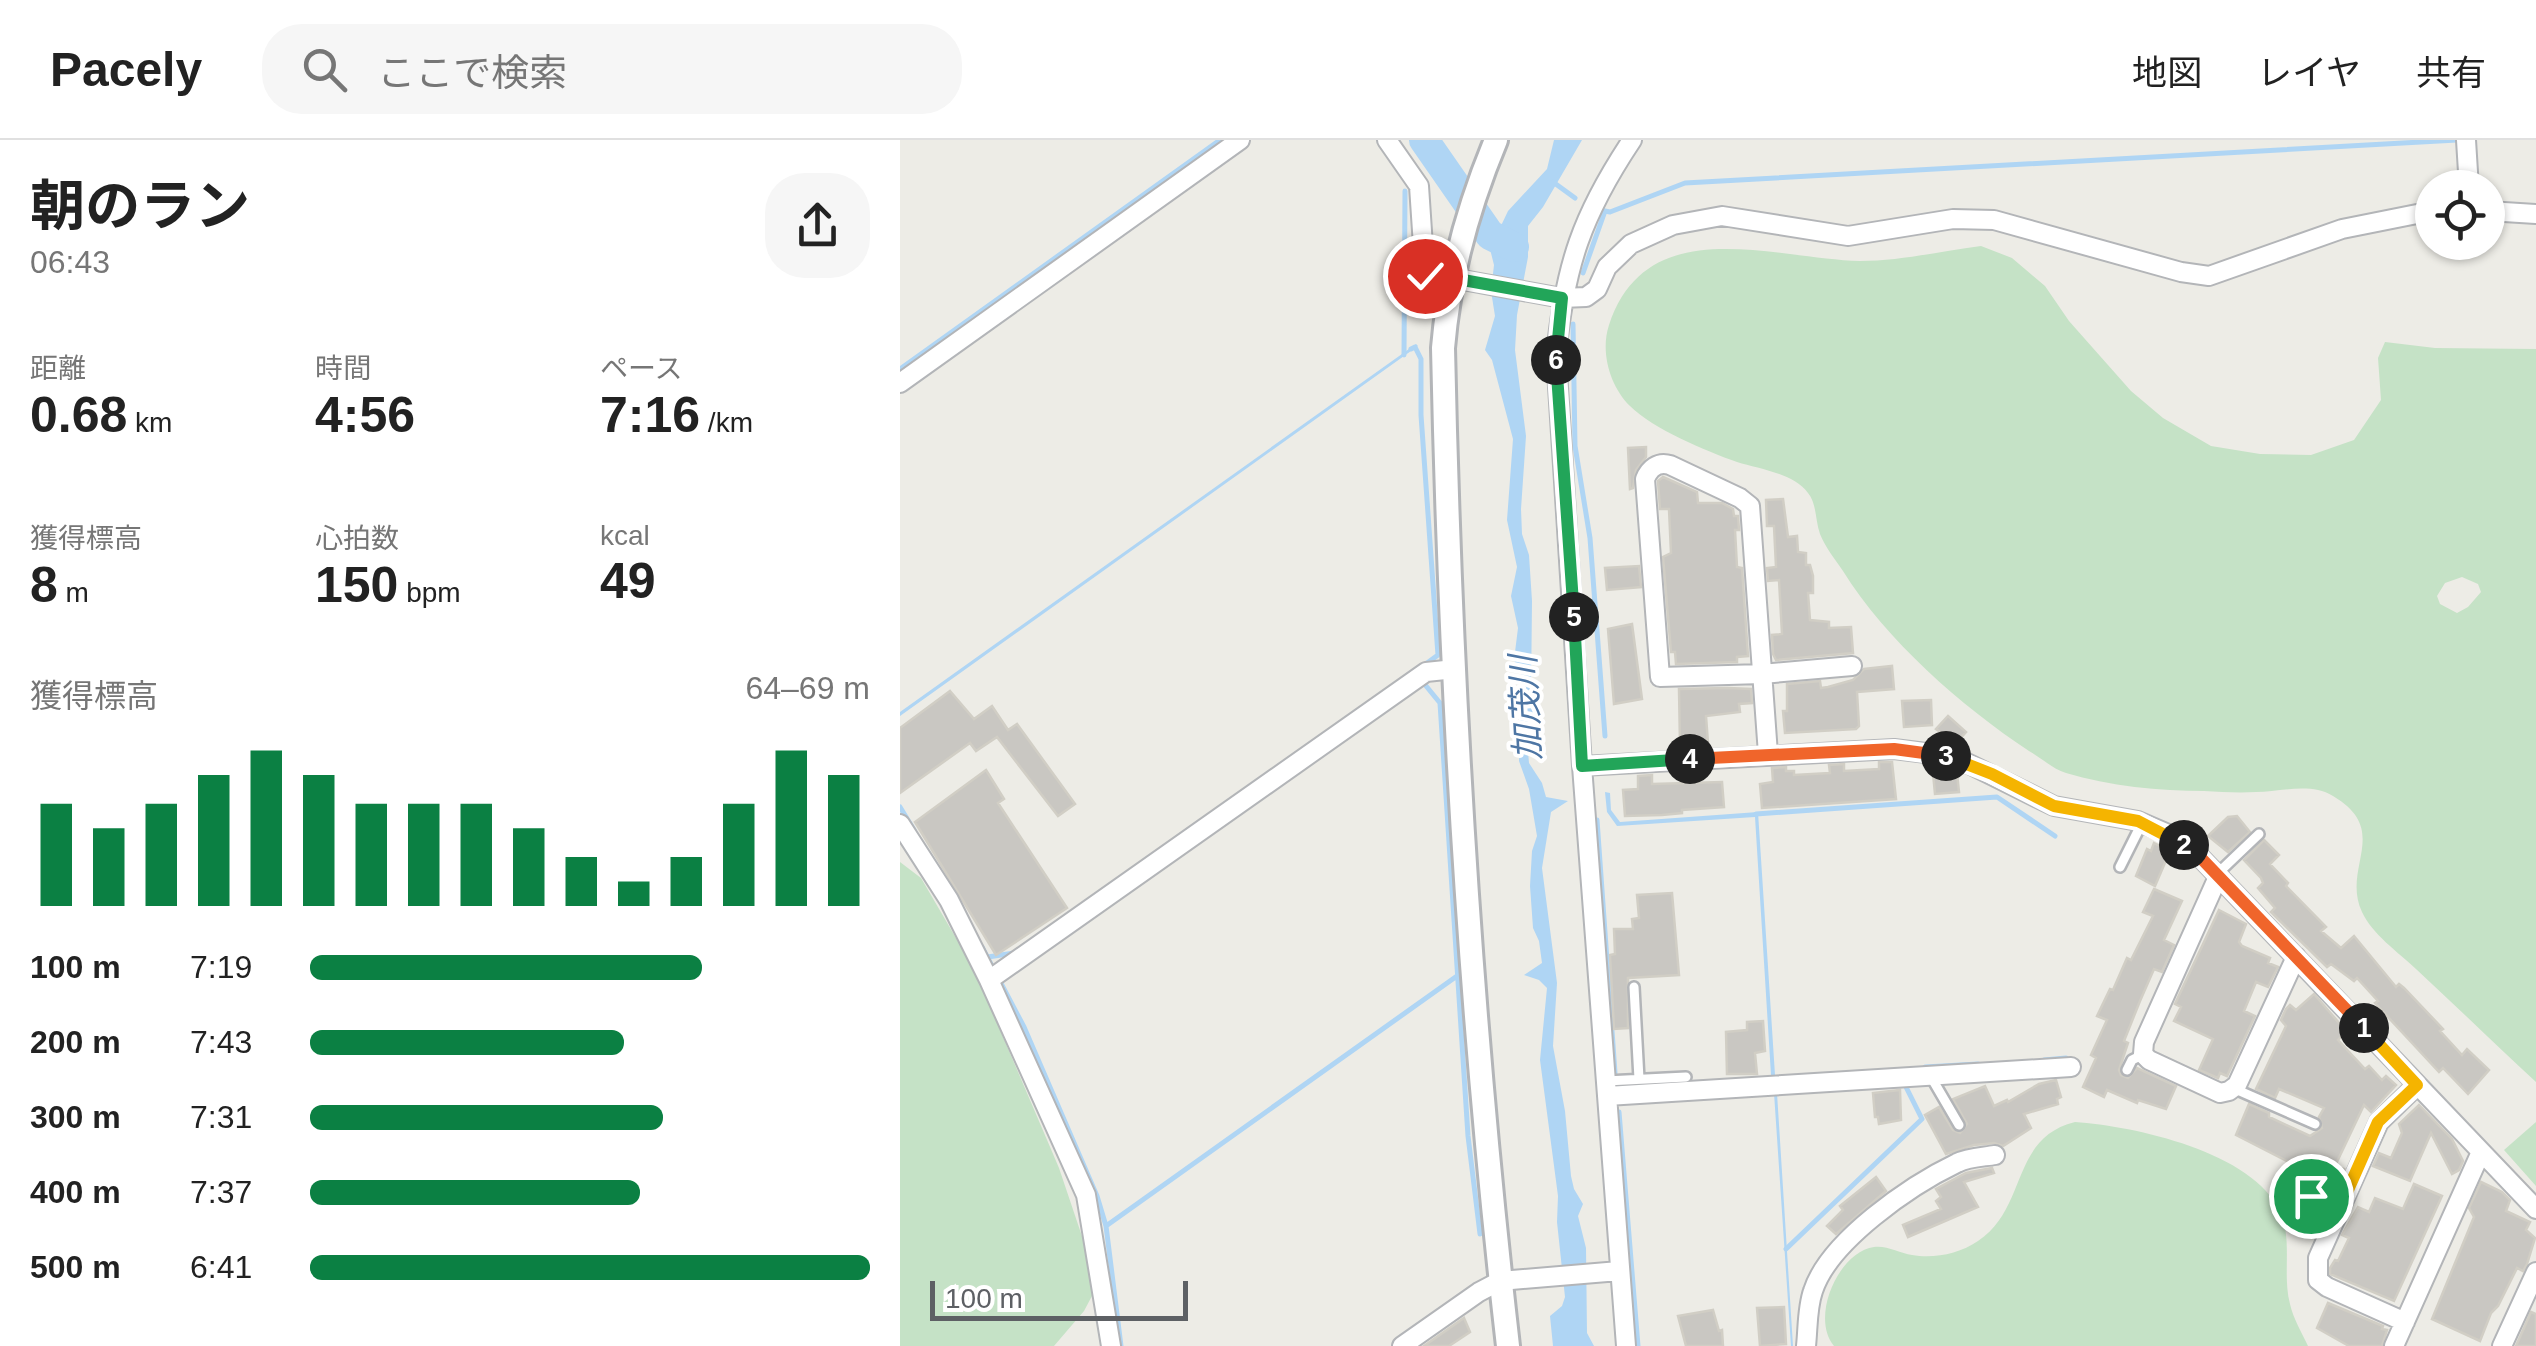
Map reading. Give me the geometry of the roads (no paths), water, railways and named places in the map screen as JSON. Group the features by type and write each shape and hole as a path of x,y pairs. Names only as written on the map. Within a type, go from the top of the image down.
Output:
{"street":[{"path":"900,383 1240,140"},
{"path":"1387,140 1419,186 1425,276 1562,298 1586,297 1596,290 1618,254 1640,238 1673,225 1722,216 1848,236 1954,219 1994,220 2181,272 2209,276 2342,229 2415,215"},
{"path":"1496,140 1480,178 1452,278 1443,348 1472,968 1511,1280 1508,1346"},
{"path":"1626,1346 1612,1272 1606,1088 1556,354 1562,298 1577,244 1599,190 1632,140"},
{"path":"2466,140 2468,170"},
{"path":"2505,212 2536,214"},
{"path":"1768,754 1762,674 1750,506 1670,465 1658,465 1648,472 1645,480 1660,677 1762,674 1852,666"},
{"path":"990,980 1426,672 1455,668"},
{"path":"1582,766 1894,749 1942,755 1992,774 2054,806 2142,822 2166,833 2200,857 2536,1209"},
{"path":"900,824 949,900 990,980 1086,1195 1111,1346"},
{"path":"2217,876 2144,1042 2144,1054 2149,1060 2220,1093 2233,1088 2296,957"},
{"path":"1606,1088 2071,1067"},
{"path":"2405,1322 2326,1287 2318,1280 2318,1258 2378,1122 2417,1085"},
{"path":"2394,1346 2481,1152"},
{"path":"1806,1346 1813,1290 1823,1270 1853,1235 1895,1201 1957,1162 1995,1154"},
{"path":"1402,1346 1479,1292 1511,1280 1612,1272"},
{"path":"2502,1346 2536,1272"}],"lane":[{"path":"2120,866 2142,822"},
{"path":"2217,876 2259,834"},
{"path":"1634,988 1638,1079"},
{"path":"2128,1070 2132,1060 2144,1054"},
{"path":"1930,1074 1959,1125"},
{"path":"1606,1088 1638,1079 1686,1078"},
{"path":"2233,1088 2315,1124"},
{"path":"2311,1196 2340,1208"}],"water":[{"name":"加茂川","path":"1554,140 1582,140 1528,226 1528,257 1515,350 1526,436 1522,534 1529,555 1532,601 1534,712 1529,725 1528,752 1529,763 1546,797 1568,801 1551,812 1542,868 1557,983 1553,1046 1571,1176 1583,1204 1578,1216 1586,1248 1587,1333 1594,1346 1553,1346 1550,1316 1562,1306 1565,1297 1558,1196 1540,1060 1547,988 1539,980 1524,975 1542,963 1533,928 1530,886 1537,836 1529,789 1519,761 1522,677 1514,660 1518,628 1511,596 1517,567 1507,520 1513,439 1492,360 1485,350 1495,316 1490,249 1508,211 1547,169"},
{"path":"1418,346 900,716 900,712"},
{"path":"1605,792 1610,793 1611,810 1620,822 1758,812 1775,1075 1771,1075 1755,817 1617,826 1607,812"},
{"path":"1777,1093 1793,1346 1791,1346"}],"waterway":[{"path":"900,369 1220,140"},
{"path":"1424,140 1490,235 1514,247"},
{"path":"1600,210 1610,212 1685,183 2457,140"},
{"path":"1553,182 1575,198"},
{"path":"1404,355 1405,191"},
{"path":"1583,273 1605,211"},
{"path":"1573,324 1575,446 1590,538 1605,736"},
{"path":"1411,349 1415,347 1421,359 1421,415 1438,655 1423,666"},
{"path":"1422,681 1440,703 1468,1136 1480,1234"},
{"path":"1756,814 1997,797 2055,836"},
{"path":"900,807 914,830"},
{"path":"1597,820 1615,1073"},
{"path":"982,947 1024,1027 1097,1196 1106,1226 1121,1346"},
{"path":"988,957 1014,953"},
{"path":"1106,1226 1457,976"},
{"path":"2044,1060 2066,1058"},
{"path":"1925,1067 1978,1064"},
{"path":"1786,1249 1922,1119 1905,1085 1910,1085"},
{"path":"1619,1112 1638,1346"}]}
